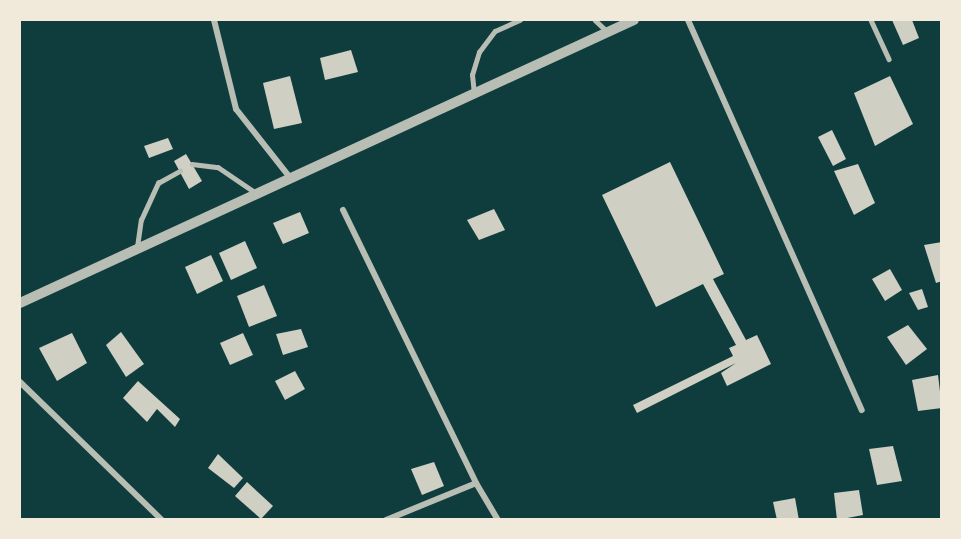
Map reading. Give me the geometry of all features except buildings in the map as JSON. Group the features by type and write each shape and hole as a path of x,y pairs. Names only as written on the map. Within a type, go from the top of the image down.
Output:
{"street":[{"path":"214,20 236,110 291,178"},
{"path":"20,303 634,20"},
{"path":"688,20 862,410"},
{"path":"344,210 476,483 498,519"},
{"path":"20,382 162,519"},
{"path":"386,519 476,483"}],"lane":[{"path":"474,94 472,75 479,52 495,31 519,20"},
{"path":"595,20 608,32"},
{"path":"871,20 889,59"},
{"path":"192,164 218,167 257,194"},
{"path":"136,250 141,220 159,183 180,171"}]}
